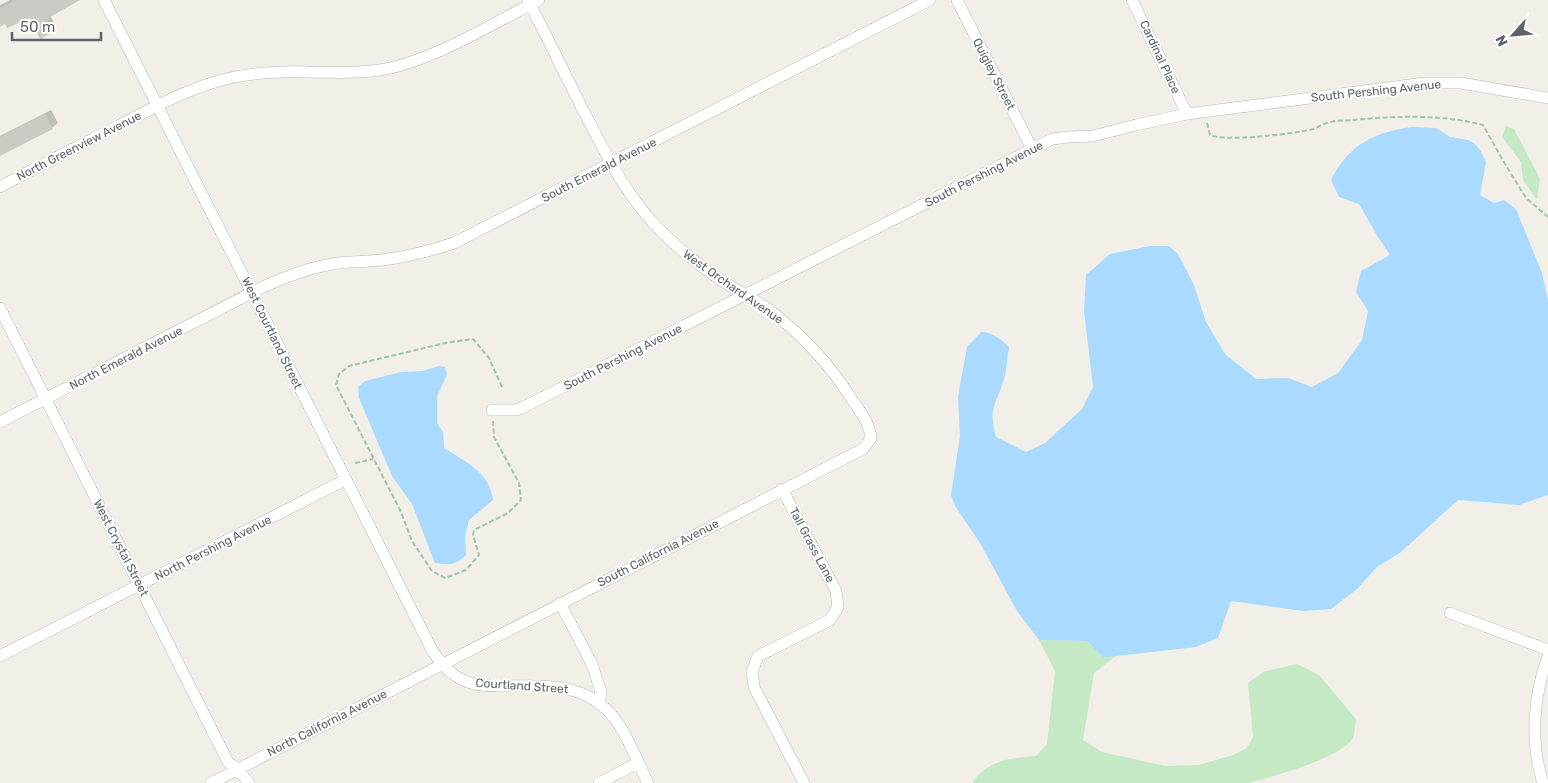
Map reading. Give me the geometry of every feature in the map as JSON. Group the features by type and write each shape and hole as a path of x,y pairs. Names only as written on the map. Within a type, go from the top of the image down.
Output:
{"street":[{"name":"West Courtland Street","path":"104,0 345,480 433,652 442,664"},
{"name":"South Emerald Avenue","path":"252,292 298,272 334,263 382,260 434,250 454,243 930,0"},
{"name":"Quigley Street","path":"956,0 1032,149"},
{"name":"Cardinal Place","path":"1132,0 1187,114"},
{"name":"North Greenview Avenue","path":"0,187 158,105 201,87 242,76 270,72 346,74 380,70 406,64 440,51 532,2"},
{"name":"West Orchard Avenue","path":"532,2 611,164 629,193 660,231 698,264 777,316 820,356 862,414 870,431 871,438"},
{"name":"South Pershing Avenue","path":"492,410 516,410 522,408 1052,139 1093,136 1187,114 1425,83 1461,83 1548,98"},
{"name":"North Emerald Avenue","path":"0,422 252,292"},
{"name":"West Crystal Street","path":"0,308 228,762 238,769 249,783"},
{"name":"South California Avenue","path":"442,664 863,449 871,438"},
{"name":"North Pershing Avenue","path":"0,656 345,480"},
{"name":"Tall Grass Lane","path":"782,489 836,591 838,607 830,620 758,656 752,672 754,687 804,783"},
{"path":"560,603 592,664 601,692 599,704"},
{"path":"1450,613 1548,650"},
{"path":"1543,783 1536,751 1534,722 1537,696 1548,657"},
{"name":"Courtland Street","path":"442,664 452,674 469,683 481,686 551,686 576,690 593,698 611,713 648,783"},
{"name":"North California Avenue","path":"211,783 442,664"},
{"path":"598,783 638,763"}],"path":[{"path":"1207,121 1210,134 1213,136 1235,137 1312,129 1330,122 1394,117 1440,118 1468,121 1483,125 1526,198 1548,218"},
{"path":"492,410 494,437 519,482 521,500 508,513 474,530 473,535 479,555 466,570 445,578 432,571 412,541 401,512 336,385 338,374 349,366 445,343 473,339 489,358 502,387"},
{"path":"355,463 374,459"}],"green space":[{"path":"1506,126 1514,129 1540,179 1537,200 1523,180 1521,162 1502,137"},
{"path":"1039,640 1087,641 1103,656 1116,656 1094,673 1083,740 1102,752 1165,766 1199,765 1233,755 1247,748 1253,737 1248,683 1263,672 1297,664 1319,675 1356,719 1354,735 1345,746 1320,760 1248,783 972,783 978,775 992,765 1009,759 1036,756 1047,744 1055,671"}],"water":[{"path":"1412,127 1436,128 1450,137 1474,143 1486,162 1480,195 1494,203 1504,200 1516,209 1542,273 1548,300 1548,495 1519,505 1458,500 1401,552 1377,567 1357,589 1331,609 1303,611 1231,601 1218,638 1196,647 1116,656 1103,657 1087,641 1039,640 1017,611 980,543 955,506 951,495 960,436 958,397 967,347 981,332 996,336 1009,347 1005,375 993,411 996,437 1026,452 1045,443 1082,409 1093,387 1084,311 1086,275 1110,254 1150,246 1169,246 1178,254 1194,285 1206,322 1225,354 1256,379 1288,378 1312,387 1338,373 1362,340 1368,311 1356,292 1361,271 1390,255 1359,204 1339,197 1331,180 1346,157 1364,142 1386,132"},
{"path":"439,366 445,367 447,374 437,397 437,423 443,432 444,448 468,463 482,475 491,491 493,500 469,520 465,536 466,555 455,563 449,564 435,563 412,504 392,476 359,398 358,387 365,381 401,372 423,371"}],"building":[{"path":"17,0 80,0 45,20 51,33 40,39 30,18 7,28 5,24 0,27 0,8"},
{"path":"45,114 53,129 0,156 0,137"}]}
